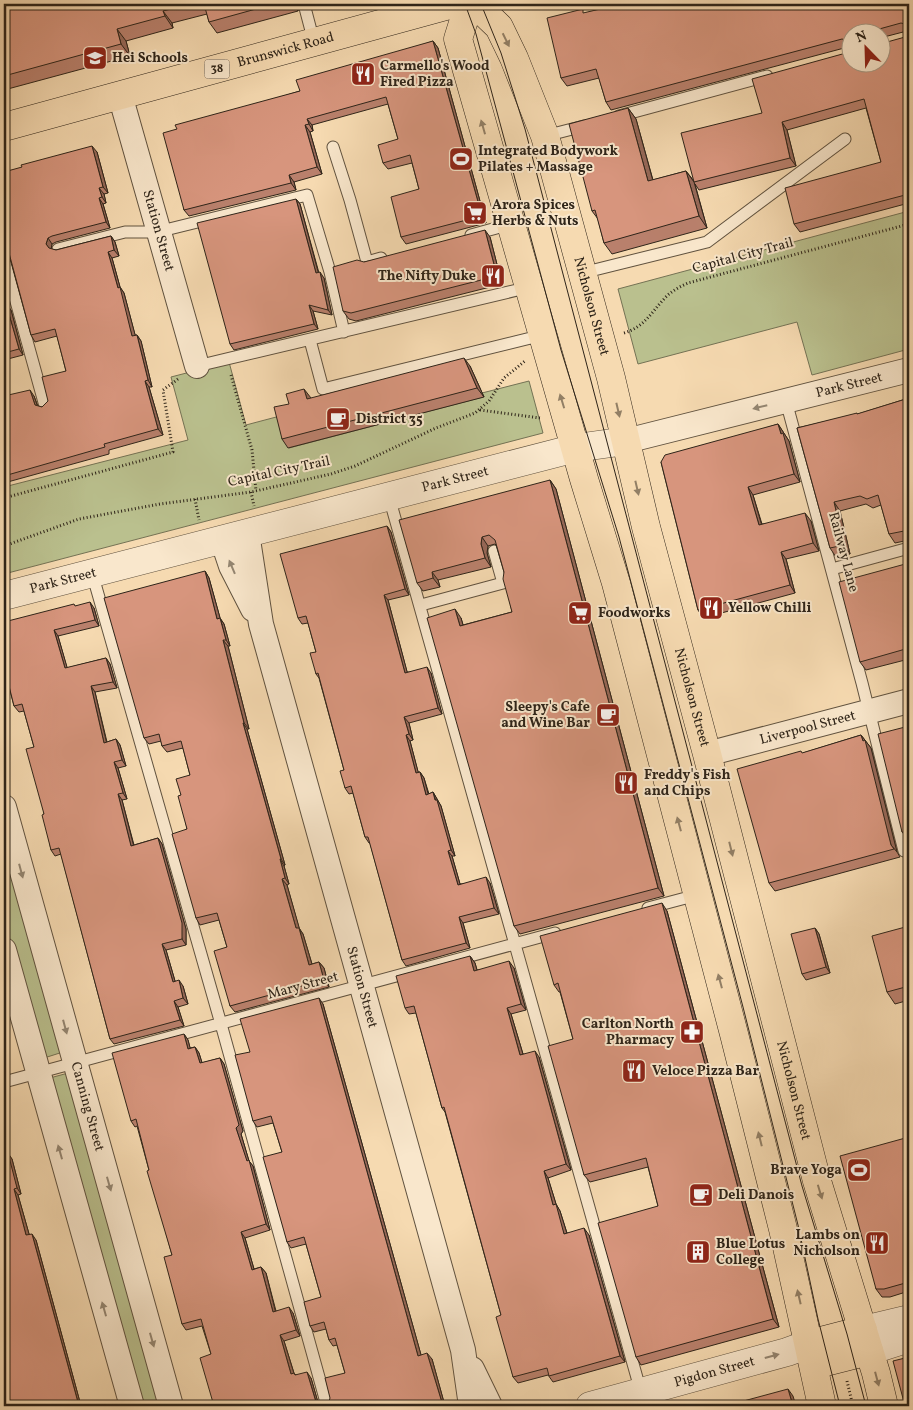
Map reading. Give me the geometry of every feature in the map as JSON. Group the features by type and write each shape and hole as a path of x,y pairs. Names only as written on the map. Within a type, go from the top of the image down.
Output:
{"main road":[{"name":"Brunswick Road","path":"4,127 453,4"},
{"path":"469,4 458,39 616,583 783,1229 822,1406"},
{"name":"Nicholson Street","path":"475,4 499,27 514,58 545,136 600,339 646,527 707,754 817,1181 884,1406"},
{"path":"734,1034 775,1023"},
{"path":"811,1355 866,1341"}],"street":[{"name":"Station Street","path":"120,96 196,366"},
{"name":"Park Street","path":"4,596 576,448 626,441 909,370"},
{"name":"Station Street","path":"235,536 463,1350 471,1406"},
{"name":"Liverpool Street","path":"707,754 909,701"},
{"name":"Canning Street","path":"4,807 171,1406"},
{"path":"4,950 132,1406"},
{"path":"866,1341 909,1319"},
{"path":"866,1341 909,1338"},
{"name":"Station Street","path":"463,1350 490,1406"},
{"name":"Pigdon Street","path":"590,1406 647,1402 787,1352 811,1355"}],"lane":[{"path":"304,4 314,42"},
{"path":"612,118 774,74"},
{"path":"545,136 594,123"},
{"path":"582,273 707,242 845,139"},
{"path":"333,147 367,262 394,254"},
{"path":"58,249 125,232 158,232 307,195 330,272 344,332"},
{"path":"458,238 512,224"},
{"path":"4,258 45,406"},
{"path":"196,366 530,287"},
{"path":"310,340 323,389 543,335"},
{"name":"Railway Lane","path":"786,401 870,712 904,851 909,849"},
{"path":"389,497 647,1402"},
{"path":"832,569 909,548"},
{"path":"421,605 503,582 494,551"},
{"path":"92,573 327,1406"},
{"path":"636,912 697,895"},
{"name":"Mary Street","path":"4,1082 571,929"}],"path":[{"name":"Capital City Trail","path":"600,339 627,332 640,326 664,299 688,283 909,224"},
{"name":"Capital City Trail","path":"4,546 88,517 194,499 256,491 315,478 355,466 436,428 480,410 489,401 504,378 528,358"},
{"path":"226,360 252,450 256,491"},
{"path":"4,498 173,452 163,390 196,366"},
{"path":"480,410 544,419"},
{"path":"846,1380 852,1402"}],"green space":[{"path":"909,211 909,349 812,375 797,322 638,364 618,289"},
{"path":"229,362 246,425 280,416 289,448 483,397 482,393 529,381 543,433 4,574 4,487 188,440 171,377"},
{"path":"4,828 66,1051 41,1059 4,926"},
{"path":"72,1072 166,1406 139,1406 46,1079"}],"building":[{"path":"4,4 191,4 163,11 165,16 117,29 121,44 4,76"},
{"path":"204,4 274,4 209,22"},
{"path":"622,4 906,4 909,25 901,23 890,26 890,22 840,22 840,40 606,102 596,69 561,78 547,18 583,9 583,13"},
{"path":"909,34 909,194 794,224 785,188 881,162 864,99 782,122 790,158 694,182 681,133 762,113 752,79 840,55 840,72 890,72 890,41"},
{"path":"433,41 482,216 401,237 391,197 419,189 410,155 383,163 378,145 398,139 386,97 307,119 309,124 305,125 317,167 289,175 291,183 184,210 163,133 177,129 175,125 300,91 296,80"},
{"path":"628,108 648,181 686,171 699,216 604,243 595,210 592,211 569,124"},
{"path":"92,146 103,187 99,188 102,197 99,198 106,222 52,236 48,238 46,244 49,248 56,250 111,236 114,250 108,252 118,288 120,287 132,336 137,335 148,380 145,381 158,429 104,444 105,447 4,476 4,396 30,390 35,405 42,407 48,401 42,377 66,371 55,329 31,335 4,239 4,172 22,167 21,165"},
{"path":"296,199 316,273 320,272 328,310 309,305 314,324 230,344 197,223"},
{"path":"485,230 497,276 351,313 343,311 333,267 357,260 364,262"},
{"path":"4,304 6,304 19,349 4,353"},
{"path":"464,358 477,388 282,439 274,407 289,404 286,394 304,389 307,399"},
{"path":"909,398 909,530 889,534 878,495 867,499 860,496 834,502 844,545 830,548 797,428 857,414"},
{"path":"778,424 781,434 783,433 794,474 748,487 759,525 805,513 813,543 781,552 790,585 698,610 661,462 665,455"},
{"path":"550,480 658,888 514,926 427,618 455,609 460,626 512,612 495,540 489,535 482,537 481,544 485,558 432,572 433,578 417,583 399,520"},
{"path":"387,526 405,589 384,595 405,673 427,667 438,708 404,717 409,734 406,735 416,773 420,772 426,795 433,792 435,800 437,800 451,850 448,851 458,885 486,877 494,908 459,917 466,943 402,960 368,837 365,837 351,786 345,788 340,771 344,770 318,673 316,674 310,653 316,652 306,616 298,618 280,554"},
{"path":"909,563 909,648 860,662 839,582"},
{"path":"205,571 217,619 220,618 226,640 223,640 243,723 281,859 285,878 282,879 296,928 299,928 309,965 319,962 324,980 230,1006 214,951 227,947 217,913 196,918 172,834 187,829 178,796 181,795 176,779 190,775 181,741 162,746 159,734 144,738 104,598"},
{"path":"90,602 95,620 54,630 65,668 106,658 113,682 91,686 104,743 116,739 122,760 114,762 123,793 118,794 131,846 158,838 182,923 182,939 162,944 173,982 179,980 183,998 174,1001 180,1020 110,1039 59,848 51,850 42,815 44,814 26,749 34,747 22,704 14,706 4,666 4,622 74,604 75,606"},
{"path":"909,726 909,837 906,833 902,832 878,734"},
{"path":"861,735 863,741 865,740 891,845 894,849 769,883 737,769 801,751 802,753"},
{"path":"662,903 773,1319 636,1357 598,1223 658,1206 646,1158 584,1175 548,1046 573,1039 558,983 554,985 540,936"},
{"path":"909,926 909,986 887,992 872,936"},
{"path":"815,928 826,967 802,974 791,934"},
{"path":"470,956 474,971 509,961 521,1004 507,1008 520,1055 535,1051 566,1164 544,1171 553,1205 556,1204 564,1234 584,1228 620,1356 549,1376 547,1368 513,1377 496,1317 501,1315 444,1107 442,1108 414,1006 405,1008 396,976"},
{"path":"319,998 418,1356 427,1353 443,1406 326,1406 330,1398 325,1378 345,1373 335,1338 329,1340 324,1322 310,1326 304,1302 321,1297 304,1237 287,1242 263,1157 282,1152 271,1116 253,1121 235,1055 250,1052 240,1019"},
{"path":"184,1034 188,1049 195,1047 200,1063 220,1058 239,1125 236,1128 247,1161 249,1160 266,1224 241,1232 252,1270 261,1267 273,1312 289,1307 296,1330 280,1335 291,1374 307,1372 316,1402 320,1406 214,1406 200,1358 211,1354 201,1319 182,1324 164,1257 172,1255 147,1171 149,1170 136,1119 131,1121 112,1053"},
{"path":"909,1137 909,1282 884,1289 876,1289 840,1156"},
{"path":"4,1149 5,1153 8,1153 17,1188 14,1189 26,1235 32,1234 79,1406 4,1406"},
{"path":"909,1357 909,1406 905,1406 893,1361"},
{"path":"788,1389 793,1406 725,1406"}],"tram line":[{"path":"465,4 476,34 561,350 619,537 743,1007 798,1225 818,1319 840,1406"},
{"path":"481,4 501,53 525,129 802,1186 847,1334 866,1406"}],"place":[{"name":"Hei Schools","path":"95,58"},
{"name":"Carmello's Wood Fired Pizza","path":"363,74"},
{"name":"Integrated Bodywork Pilates + Massage","path":"461,159"},
{"name":"Arora Spices Herbs & Nuts","path":"475,213"},
{"name":"The Nifty Duke","path":"493,276"},
{"name":"District 35","path":"338,419"},
{"name":"Yellow Chilli","path":"711,608"},
{"name":"Foodworks","path":"580,613"},
{"name":"Sleepy's Cafe and Wine Bar","path":"608,715"},
{"name":"Freddy's Fish and Chips","path":"626,783"},
{"name":"Carlton North Pharmacy","path":"692,1032"},
{"name":"Veloce Pizza Bar","path":"634,1071"},
{"name":"Brave Yoga","path":"859,1170"},
{"name":"Deli Danois","path":"701,1195"},
{"name":"Lambs on Nicholson","path":"877,1243"},
{"name":"Blue Lotus College","path":"698,1252"}]}
